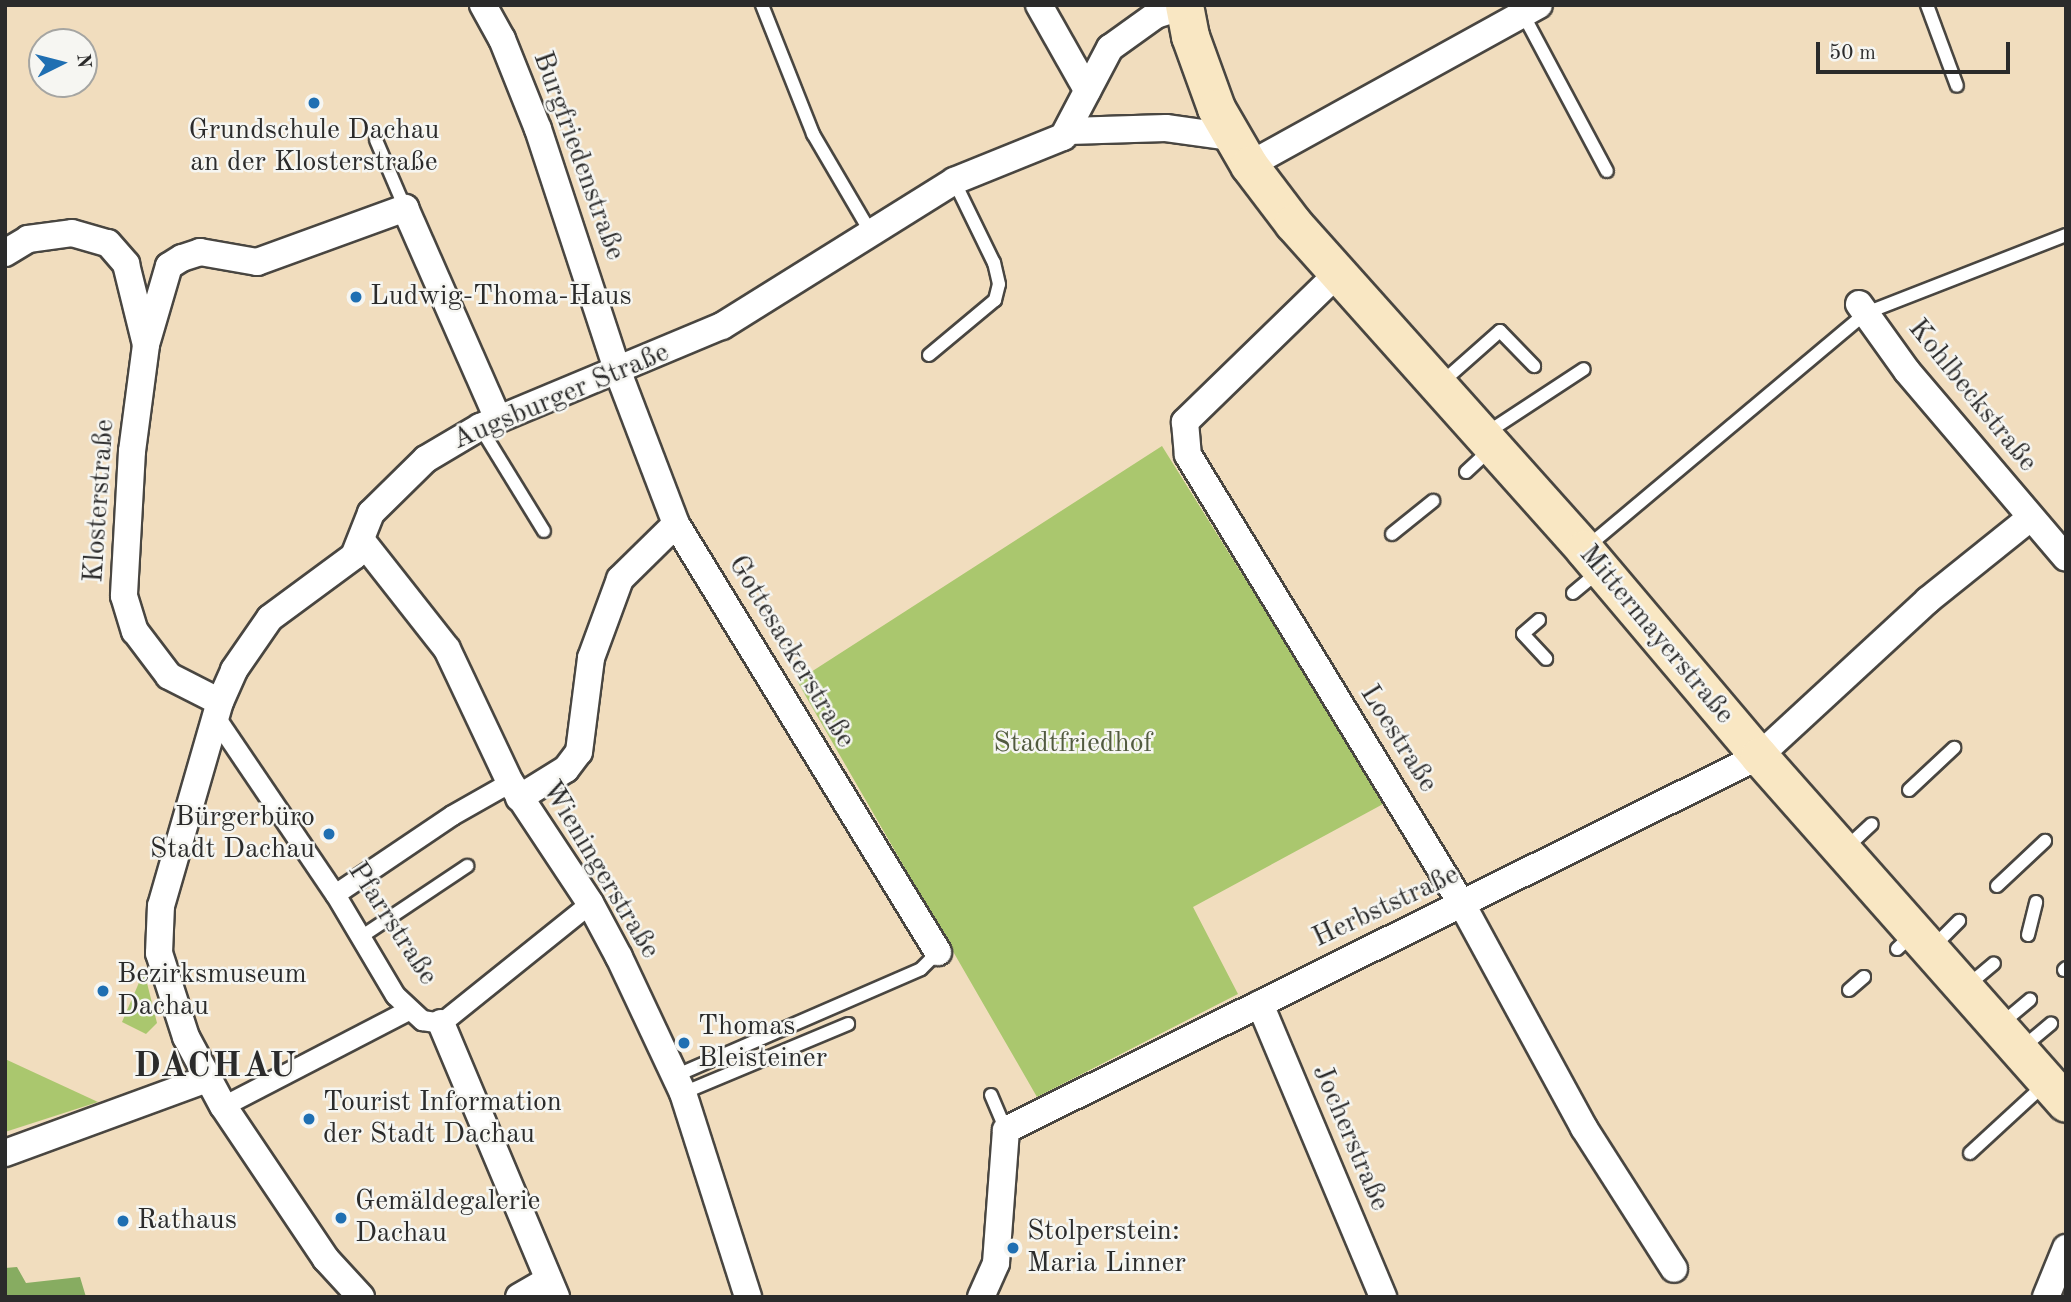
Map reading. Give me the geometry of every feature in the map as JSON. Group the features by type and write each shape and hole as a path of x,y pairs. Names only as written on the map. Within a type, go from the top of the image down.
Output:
{"main road":[{"path":"1184,6 1199,66 1240,151"},
{"name":"Mittermayerstraße","path":"1240,151 1336,275 1592,559 1759,756 1843,850 1914,944 1965,988 2057,1092"}],"street":[{"name":"Burgfriedenstraße","path":"483,5 502,38 538,129 618,372"},
{"path":"1040,5 1087,90"},
{"path":"1069,131 1110,48 1156,15 1184,6"},
{"path":"1240,151 1531,9"},
{"name":"Augsburger Straße","path":"361,1297 326,1259 223,1106 207,1079 165,983 158,929 218,710 233,670 270,618 343,568 362,541 371,513 405,477 436,452 489,423 618,372 722,326 954,181 1057,141 1069,131 1166,128 1240,151"},
{"path":"405,208 489,423"},
{"name":"Klosterstraße","path":"218,710 162,667 135,631 124,596 132,451 146,345 169,266 200,253 257,262 405,208"},
{"name":"Klosterstraße","path":"5,253 28,239 72,233 108,243 127,264 146,345"},
{"name":"Loestraße","path":"1336,275 1185,422 1188,455 1464,906 1584,1128 1674,1269"},
{"name":"Kohlbeckstraße","path":"1863,308 2030,518 2066,558"},
{"name":"Gottesackerstraße","path":"618,372 676,524 938,952"},
{"name":"Herbststraße","path":"1006,1130 1384,940 1464,906 1759,756 1917,610 2030,518"},
{"path":"335,894 452,815 566,769 579,752 591,658 620,579 676,524"},
{"name":"Wieningerstraße","path":"362,541 447,649 515,790 590,903 679,1084 748,1297"},
{"name":"Pfarrstraße","path":"218,710 408,1010 422,1020 441,1023 552,1288 519,1297"},
{"path":"441,1023 590,903"},
{"name":"Jocherstraße","path":"1260,1004 1383,1297"},
{"path":"223,1106 408,1010"},
{"path":"5,1153 207,1079"},
{"path":"981,1297 996,1264 1006,1130"},
{"path":"2046,1297 2066,1248"}],"lane":[{"path":"762,5 813,134 871,233"},
{"path":"1927,5 1957,86"},
{"path":"1531,9 1606,172"},
{"path":"376,140 405,208"},
{"path":"929,355 995,300 999,284 994,263 954,181"},
{"path":"1573,593 1592,559 1863,308 2066,235"},
{"path":"1437,386 1500,331 1534,366"},
{"path":"1466,472 1487,442 1584,369"},
{"path":"489,423 544,531"},
{"path":"1392,534 1433,501"},
{"path":"1539,620 1523,634 1546,659"},
{"path":"1909,790 1954,748"},
{"path":"1843,850 1872,824"},
{"path":"1997,886 2045,841"},
{"path":"361,937 467,866"},
{"path":"2028,934 2036,902"},
{"path":"1914,944 1959,921"},
{"path":"679,1084 921,969 938,952"},
{"path":"1965,988 1994,963"},
{"path":"1849,990 1864,977"},
{"path":"2009,1039 2030,1000"},
{"path":"679,1084 807,1043 848,1024"},
{"path":"2009,1039 2051,1024"},
{"path":"1970,1153 2057,1092"},
{"path":"991,1096 1006,1130"}],"green space":[{"name":"Stadtfriedhof","path":"1162,446 1385,803 1193,907 1238,994 1037,1097 797,681"},
{"path":"144,971 157,1023 146,1034 122,1022"},
{"path":"5,1059 98,1102 5,1132"},
{"path":"17,1267 26,1283 80,1277 86,1297 5,1297 5,1268"}],"place":[{"name":"Grundschule Dachau an der Klosterstraße","path":"314,103"},
{"name":"Ludwig-Thoma-Haus","path":"356,297"},
{"name":"Bürgerbüro Stadt Dachau","path":"329,834"},
{"name":"Bezirksmuseum Dachau","path":"103,991"},
{"name":"Thomas Bleisteiner","path":"684,1043"},
{"name":"Tourist Information der Stadt Dachau","path":"309,1119"},
{"name":"Gemäldegalerie Dachau","path":"341,1218"},
{"name":"Rathaus","path":"123,1221"},
{"name":"Stolperstein: Maria Linner","path":"1013,1248"}],"district":[{"name":"DACHAU","path":"216,1067"}]}
